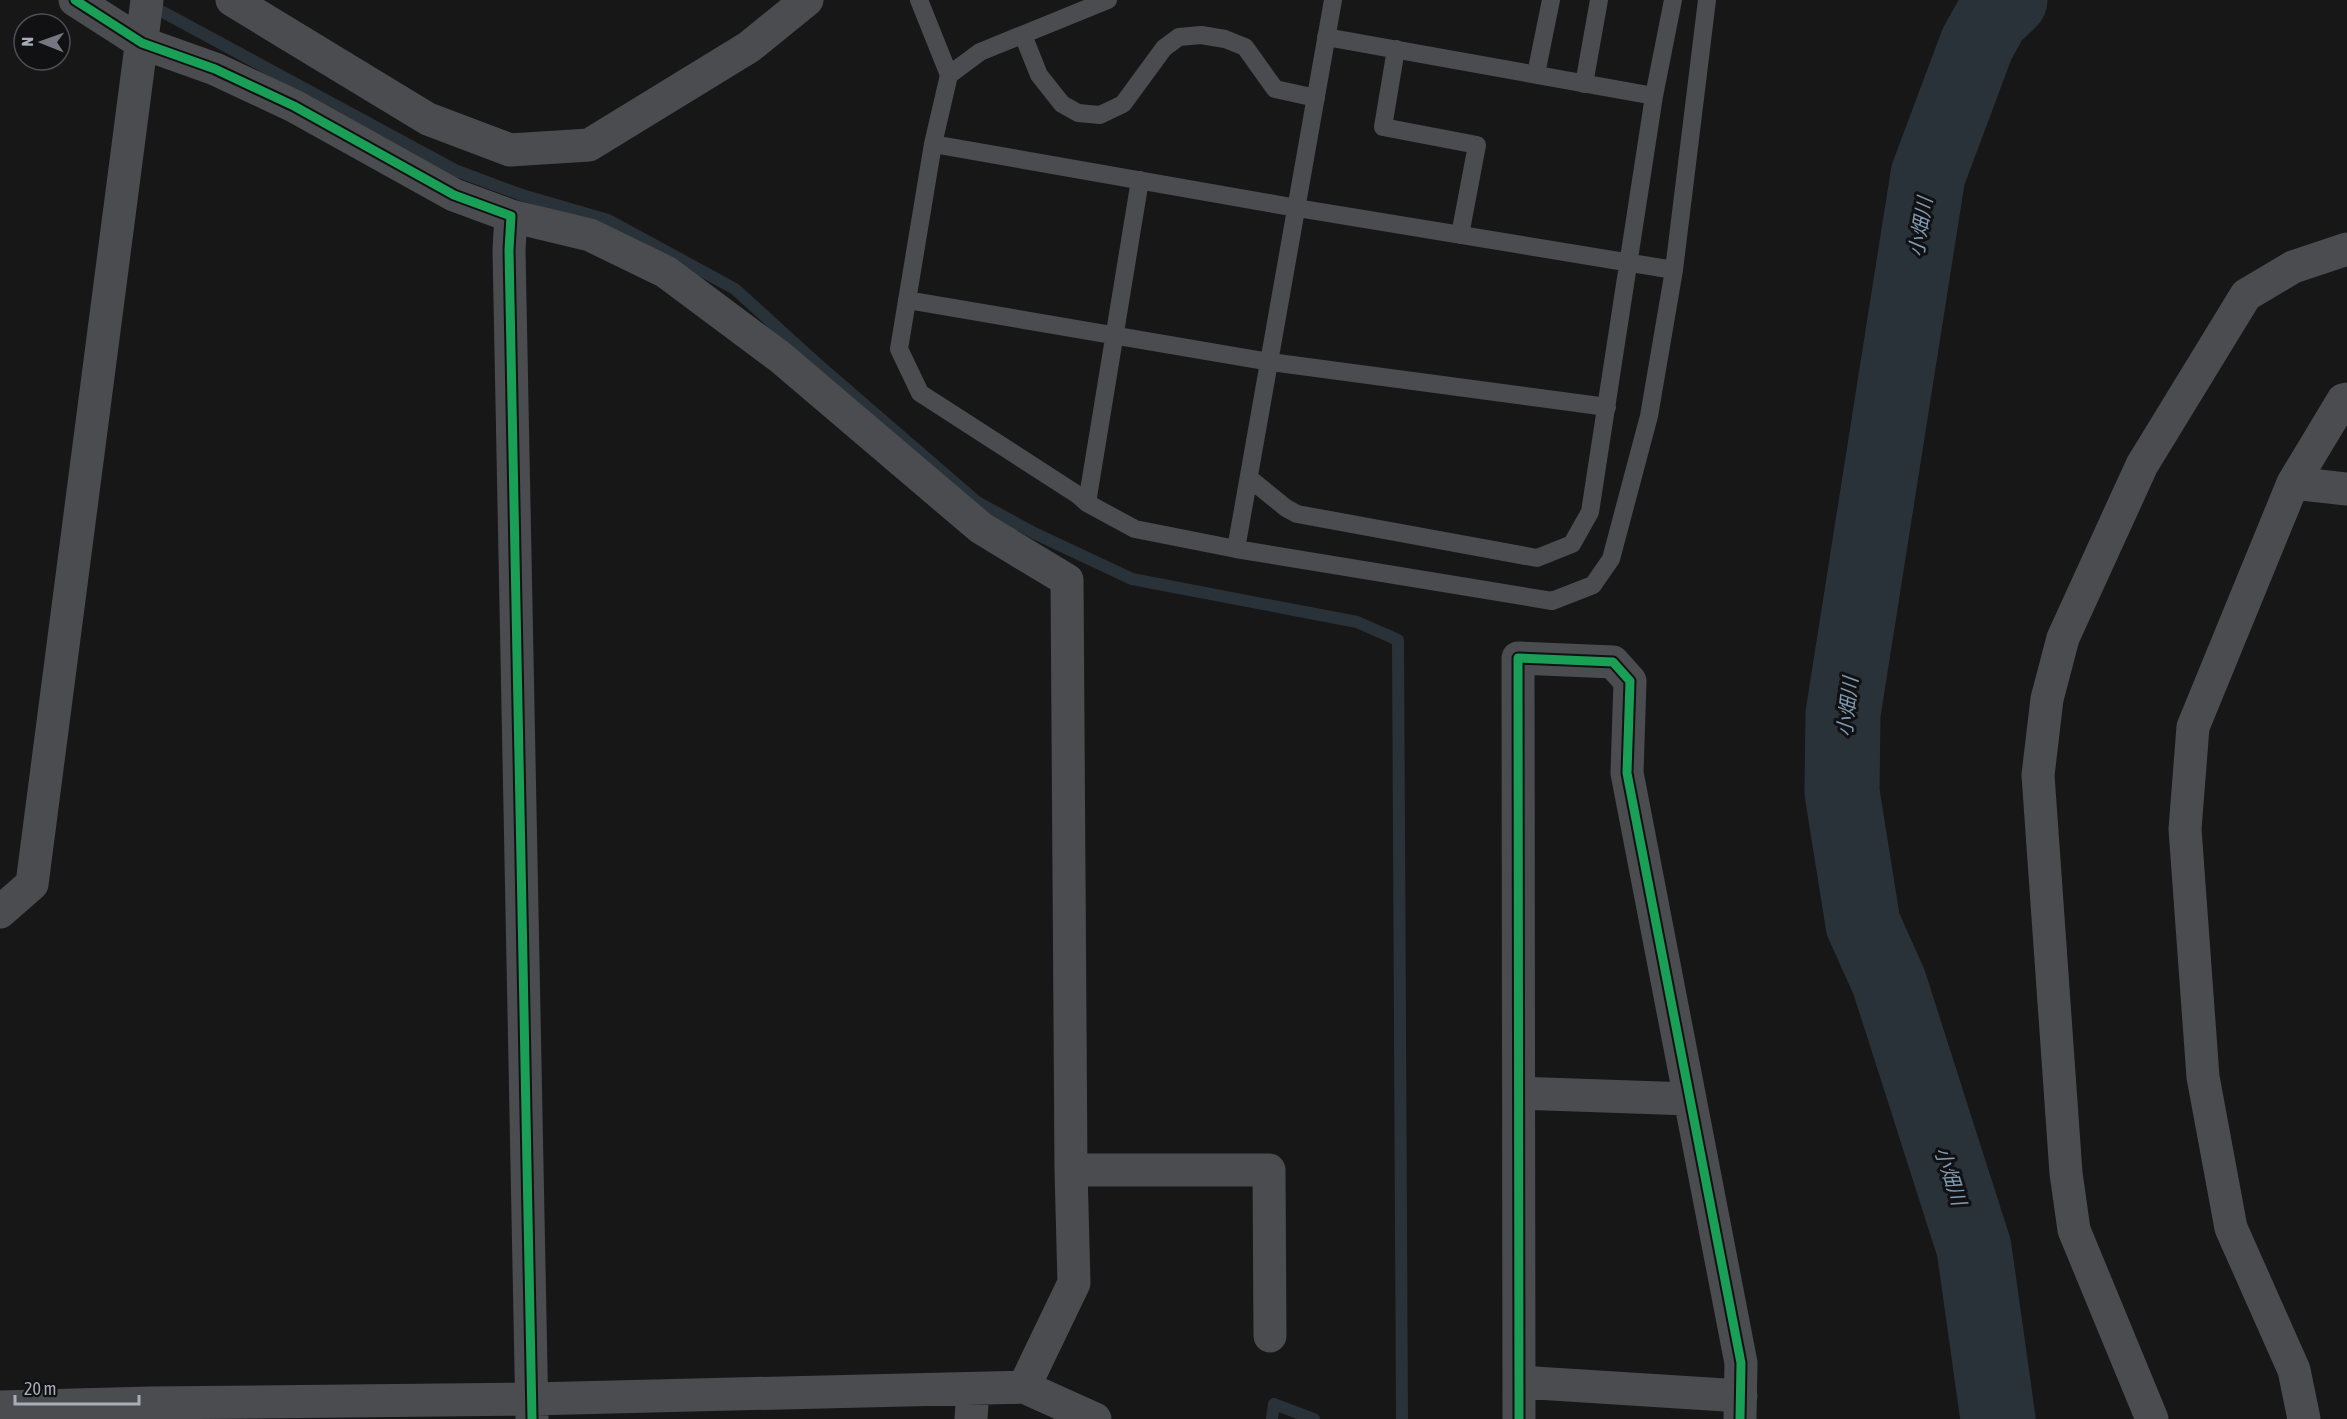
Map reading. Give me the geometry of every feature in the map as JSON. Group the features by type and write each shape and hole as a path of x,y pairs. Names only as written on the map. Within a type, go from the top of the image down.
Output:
{"street":[{"path":"75,0 145,20 215,69 274,96 454,195 511,216 590,235 666,272 780,357 981,528 1067,580 1071,1170 1074,1284 1024,1388"},
{"path":"232,0 428,119 510,150 589,145 749,47 807,0"},
{"path":"0,912 32,884 145,20"},
{"path":"511,216 508,250 532,1409"},
{"path":"2152,1419 2074,1230 2066,1173 2038,775 2047,699 2063,638 2142,465 2246,295 2293,267 2347,249"},
{"path":"2304,1419 2294,1370 2231,1228 2203,1077 2184,830 2193,727 2293,483 2343,400 2347,399"},
{"path":"2293,483 2347,489"},
{"path":"1519,1419 1518,658 1613,662 1630,681 1627,773 1741,1363 1741,1408 1520,1382"},
{"path":"1519,1093 1690,1099"},
{"path":"1071,1170 1269,1170 1270,1336"},
{"path":"0,1407 150,1403 532,1409 972,1404 1024,1388 1095,1419"}],"lane":[{"path":"919,0 949,75 933,144 899,350 920,393 1087,503 1135,529 1236,549 1552,602 1593,585 1611,559 1649,416 1674,270 1707,0"},
{"path":"949,75 980,52 1108,0"},
{"path":"1236,549 1333,0"},
{"path":"1536,74 1551,0"},
{"path":"1584,84 1599,0"},
{"path":"1249,478 1286,508 1298,514 1537,558 1572,544 1590,512 1654,96 1673,0"},
{"path":"1023,35 1039,75 1062,104 1078,113 1100,115 1123,104 1164,48 1179,37 1201,35 1225,39 1245,47 1275,89 1316,98"},
{"path":"1326,37 1654,96"},
{"path":"1396,49 1383,127 1476,145 1460,235"},
{"path":"933,144 1297,208 1674,270"},
{"path":"1087,503 1140,180"},
{"path":"907,300 1270,362 1607,407"}],"waterway":[{"name":"小畑川","path":"1998,1419 1974,1248 1889,982 1863,924 1842,792 1843,714 1928,175 1977,44 1992,17 2010,0"},
{"path":"148,4 457,171 522,195 608,220 735,289 814,361 977,502 1034,533 1132,579 1357,622 1398,640 1402,1419"},
{"path":"1272,1419 1274,1404 1314,1419"}],"cycle path":[{"path":"75,0 142,43 215,69 294,106 454,195 511,216 509,250 532,1419"},
{"path":"1519,1419 1518,658 1613,662 1630,681 1627,773 1741,1363 1740,1419"}]}
